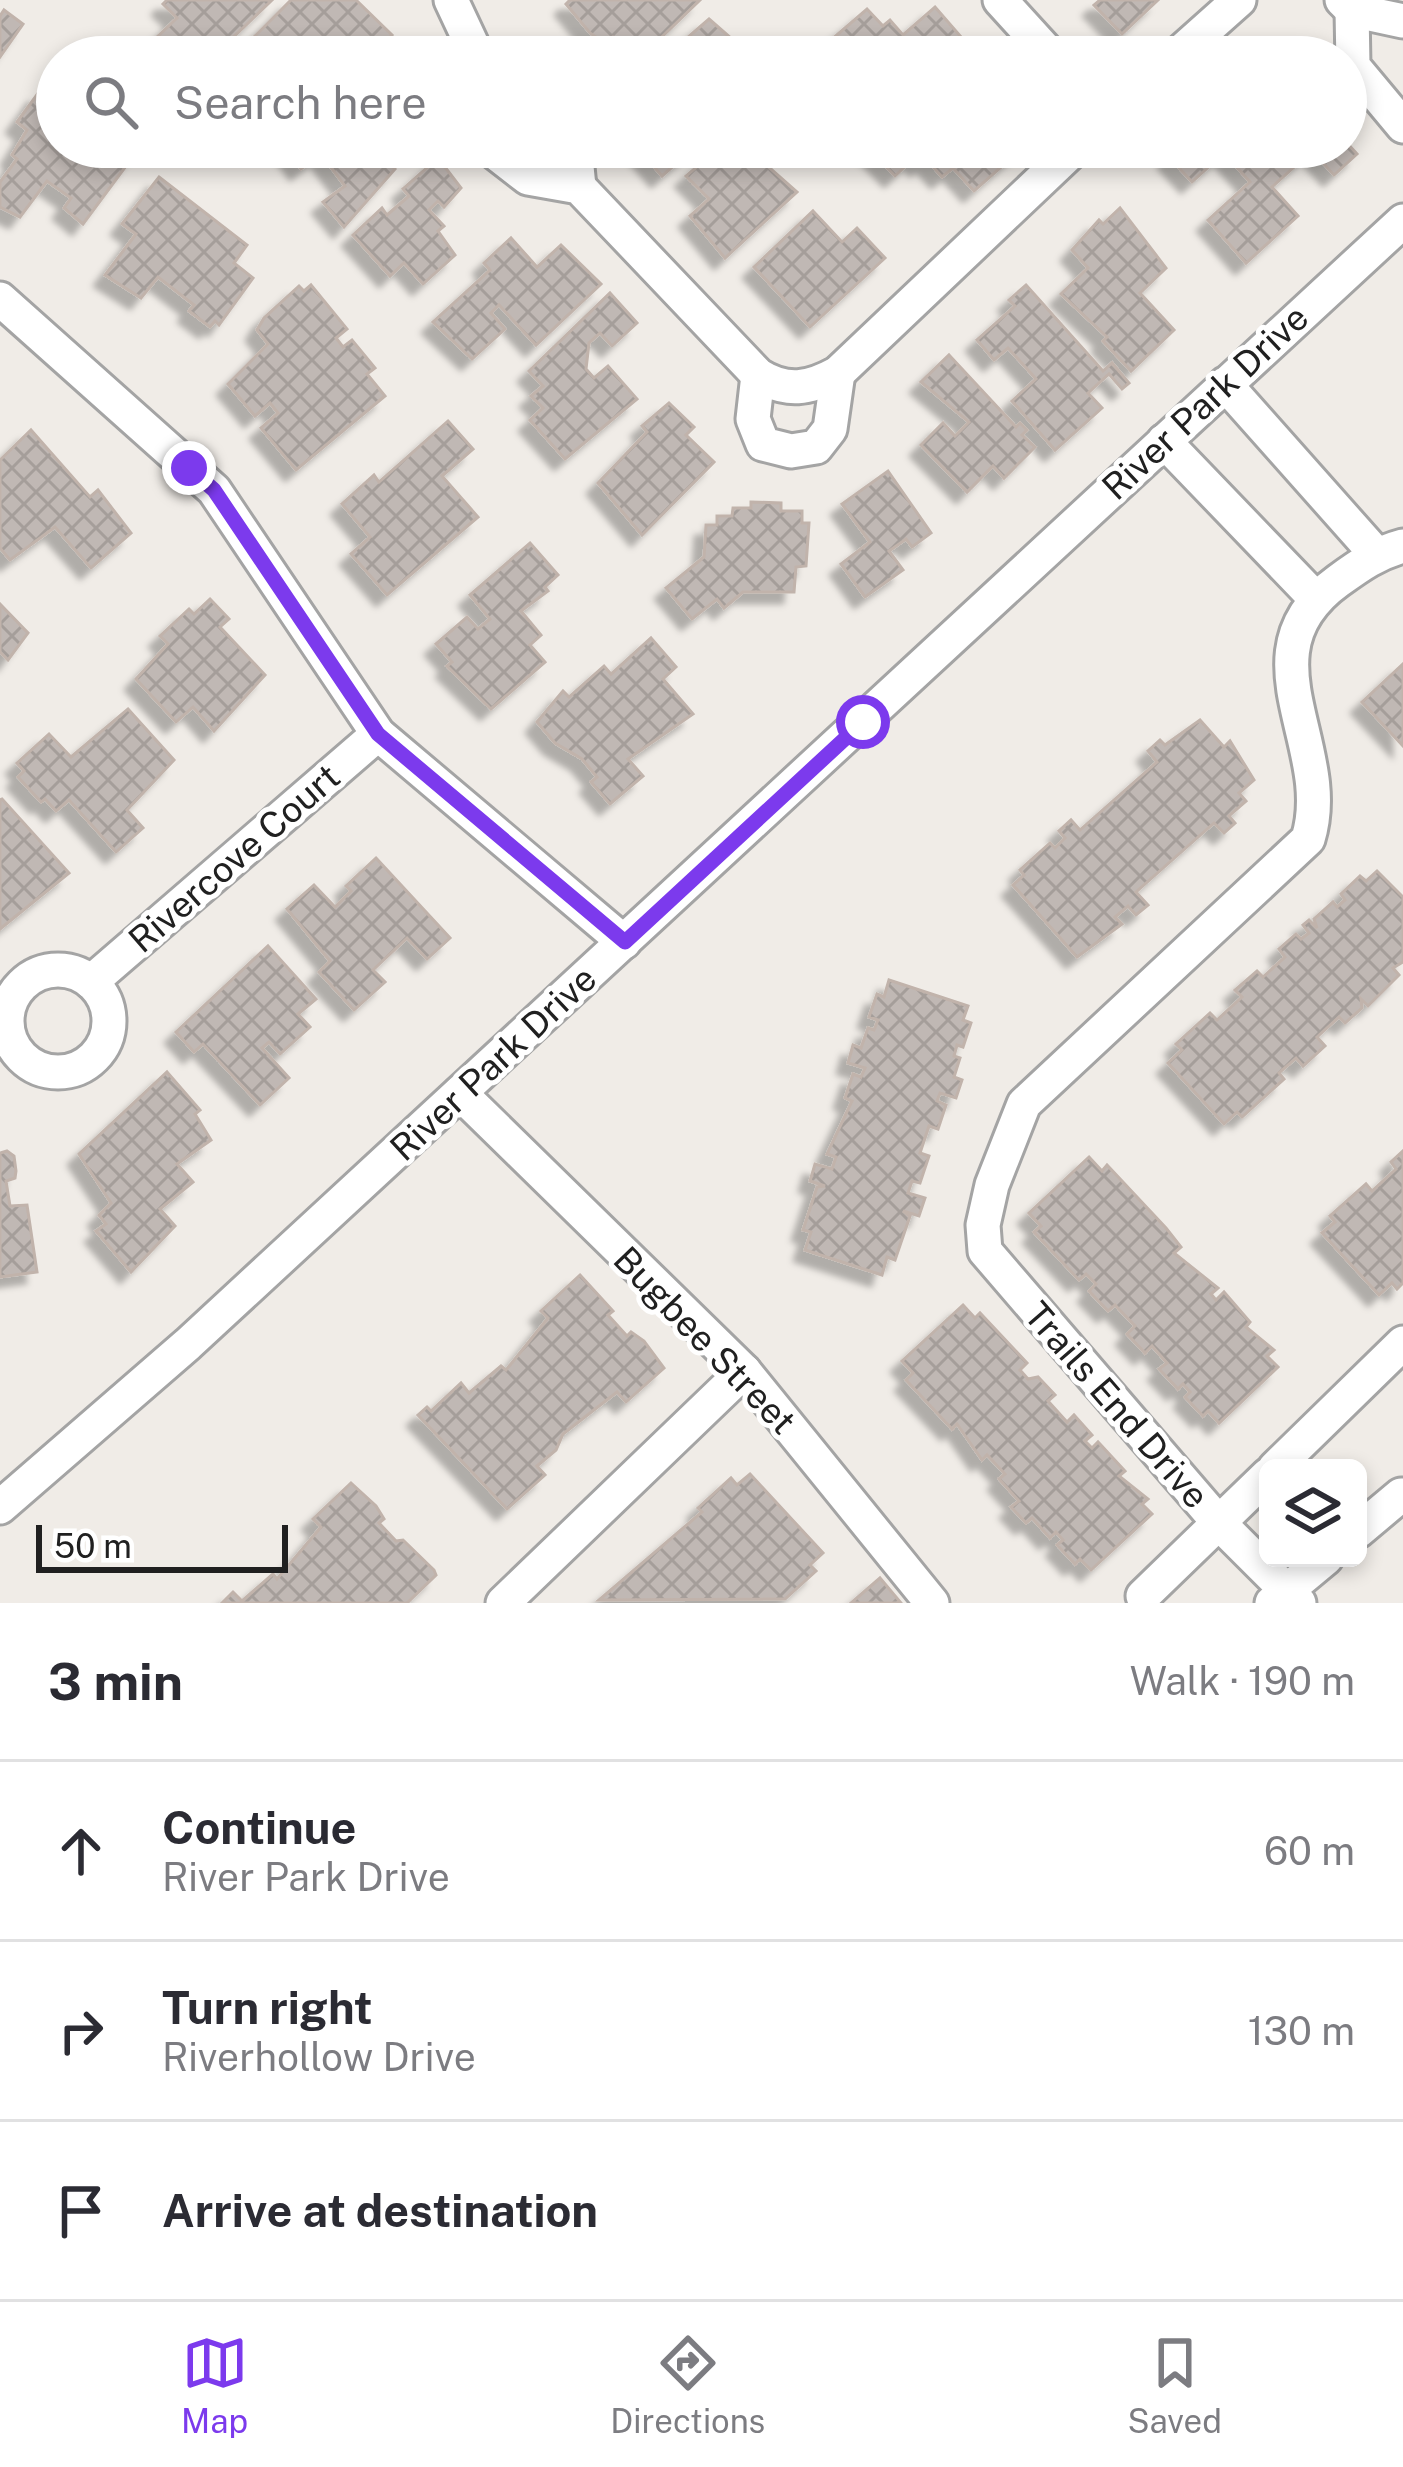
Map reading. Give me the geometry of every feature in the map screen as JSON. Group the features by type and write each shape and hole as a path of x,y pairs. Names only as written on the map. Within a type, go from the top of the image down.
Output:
{"street":[{"path":"451,0 470,36"},
{"path":"1000,0 1033,36"},
{"path":"1199,36 1239,0"},
{"path":"1350,36 1347,5 1403,21"},
{"path":"1367,83 1403,126"},
{"path":"515,168 528,178 579,187 758,375 777,387 812,387 838,373 1054,168"},
{"path":"577,168 579,187"},
{"name":"River Park Drive","path":"0,1508 70,1451 625,942 1403,221"},
{"path":"6,316 214,490 378,734 625,942"},
{"path":"758,375 753,419 763,444 791,452 816,448 830,429 838,373"},
{"path":"1164,441 1315,598 1390,550 1226,384"},
{"name":"Trails End Drive","path":"1285,1600 985,1252 992,1185 1024,1104 1308,839 1318,808 1315,775 1289,679 1293,638 1315,598"},
{"name":"Rivercove Court","path":"91,982 378,734"},
{"name":"Bugbee Street","path":"460,1093 744,1371 932,1603"},
{"path":"1284,1459 1403,1343"},
{"path":"503,1603 744,1371"},
{"path":"1143,1596 1259,1484"},
{"path":"1367,1524 1401,1496"},
{"path":"1285,1600 1317,1567"}],"building":[{"path":"167,0 272,0 235,36 158,36 177,18 163,4"},
{"path":"291,0 356,0 392,35 391,36 255,36"},
{"path":"570,0 700,0 663,36 594,36 566,4"},
{"path":"1100,0 1158,0 1122,34 1094,5"},
{"path":"935,7 960,36 836,36 867,9 883,26 890,20 903,35"},
{"path":"4,10 23,24 0,57 0,16"},
{"path":"709,19 728,36 689,36"},
{"path":"36,96 36,168 125,168 83,224 64,208 71,198 47,181 20,217 0,207 0,182 17,159 12,155 27,130 17,122"},
{"path":"332,168 395,169 344,227 323,202 345,186"},
{"path":"427,168 446,168 461,188 444,207 438,201 429,210 444,226 438,231 455,255 423,284 404,263 390,276 353,235 382,208 387,215 409,196 403,189"},
{"path":"695,168 770,168 797,192 725,258 690,216 709,199 686,176"},
{"path":"953,168 1000,168 974,191"},
{"path":"1179,168 1207,168 1192,182"},
{"path":"1237,168 1293,168 1272,187 1298,216 1246,263 1208,220 1250,182"},
{"path":"159,177 247,245 234,263 253,278 219,325 215,321 210,327 189,311 194,305 158,277 141,298 105,275 136,234 122,224"},
{"path":"1120,208 1166,268 1140,293 1174,330 1131,371 1103,341 1107,337 1061,294 1088,268 1072,250 1099,220 1103,224"},
{"path":"813,211 842,242 857,228 885,258 810,327 754,267"},
{"path":"511,238 537,267 561,245 601,284 536,345 499,305 491,313 505,329 472,359 433,322 490,270 484,263"},
{"path":"311,285 347,329 336,338 343,347 352,340 375,368 367,374 385,396 296,470 261,428 278,413 270,403 255,416 228,384 268,344 257,330 264,318 299,286 304,291"},
{"path":"1026,285 1103,371 1112,363 1129,383 1122,389 1109,374 1088,393 1102,408 1055,450 1012,401 1036,379 1008,348 994,360 977,340 1015,306 1009,300"},
{"path":"610,293 637,323 612,346 600,333 589,343 586,369 594,378 608,366 637,399 565,459 530,420 543,408 531,396 543,386 529,371"},
{"path":"949,355 1016,427 1020,423 1027,430 1022,435 1035,447 1004,478 993,466 967,492 921,445 943,423 955,436 969,422 921,382"},
{"path":"669,403 694,427 686,435 714,462 642,535 598,483 647,432 642,426"},
{"path":"448,421 473,449 442,476 478,517 387,595 351,554 370,537 342,504 374,475 379,482"},
{"path":"31,430 90,497 98,490 131,533 91,568 55,527 10,560 0,548 0,460"},
{"path":"888,471 931,533 912,547 906,539 889,551 903,570 865,597 841,564 870,542 842,504"},
{"path":"751,502 781,503 781,511 802,511 802,523 809,523 806,566 796,567 794,592 743,592 724,608 717,599 692,619 666,588 704,557 706,525 717,525 717,516 732,516 733,508 751,508"},
{"path":"530,543 558,575 545,587 548,591 521,611 541,635 530,645 545,662 491,709 447,666 452,662 436,644 467,617 478,629 490,619 470,595"},
{"path":"210,599 229,619 220,627 265,675 214,731 193,707 176,722 136,679 168,644 160,636 189,609 194,614"},
{"path":"0,604 28,633 8,660 0,652"},
{"path":"651,638 676,667 663,679 693,714 628,759 643,776 610,804 591,782 597,777 582,759 555,743 537,722 563,691 569,697 604,666 611,674"},
{"path":"1403,664 1403,746 1362,702"},
{"path":"128,709 174,760 127,810 143,828 116,852 69,800 56,811 45,799 41,802 18,777 24,771 17,763 49,734 71,757"},
{"path":"1200,720 1224,747 1230,741 1254,780 1239,793 1246,801 1229,816 1235,823 1224,833 1214,823 1136,892 1148,905 1136,915 1128,906 1115,917 1122,924 1077,957 1013,885 1024,875 1020,870 1050,843 1055,848 1065,838 1059,831 1071,820 1080,830 1157,762 1148,751 1160,740 1165,745"},
{"path":"0,800 69,873 0,929"},
{"path":"376,858 450,938 427,959 407,938 373,970 385,982 354,1010 319,972 330,961 287,909 314,885 335,907 351,891 346,886"},
{"path":"1377,871 1403,897 1403,962 1393,968 1399,975 1368,1006 1361,999 1362,1008 1345,1023 1339,1017 1317,1037 1325,1046 1303,1066 1296,1058 1279,1073 1284,1079 1242,1117 1237,1112 1224,1124 1168,1063 1182,1050 1176,1044 1210,1013 1217,1020 1242,997 1235,990 1257,971 1263,977 1285,957 1279,949 1296,934 1301,939 1309,933 1303,925 1309,920 1317,928 1314,919 1333,902 1337,907 1345,900 1341,894 1360,876 1366,881"},
{"path":"268,946 316,999 298,1014 310,1027 280,1054 269,1042 262,1048 289,1078 260,1105 203,1044 194,1052 176,1032"},
{"path":"889,980 968,1006 963,1020 971,1023 963,1047 957,1045 954,1056 960,1058 954,1077 962,1080 956,1098 940,1093 937,1101 946,1105 938,1129 929,1126 920,1153 929,1156 920,1183 912,1181 908,1193 925,1198 919,1216 903,1211 910,1216 895,1260 887,1257 882,1275 805,1250 811,1232 803,1230 817,1187 825,1186 810,1181 815,1164 832,1169 836,1157 827,1154 852,1101 845,1098 853,1074 861,1077 865,1068 848,1063 853,1045 861,1048 868,1028 874,1030 878,1020 869,1017 877,994 884,997"},
{"path":"167,1072 200,1110 195,1114 211,1140 177,1164 193,1182 160,1209 175,1226 131,1272 96,1231 106,1224 99,1215 111,1203 79,1154"},
{"path":"1403,1151 1403,1283 1397,1289 1392,1283 1379,1295 1322,1233 1335,1222 1330,1216 1366,1184 1372,1191 1396,1169 1391,1162"},
{"path":"0,1153 14,1156 16,1171 15,1178 6,1181 10,1206 27,1205 37,1272 0,1277"},
{"path":"1089,1157 1102,1171 1107,1165 1181,1247 1174,1253 1218,1288 1211,1294 1216,1300 1224,1292 1250,1322 1246,1327 1274,1350 1267,1356 1278,1367 1219,1423 1208,1411 1203,1416 1185,1397 1190,1392 1183,1384 1178,1389 1159,1369 1167,1363 1152,1346 1145,1353 1127,1334 1135,1326 1115,1305 1108,1311 1089,1291 1096,1284 1086,1274 1079,1280 1034,1232 1041,1226 1029,1213"},
{"path":"580,1275 613,1311 608,1315 627,1336 631,1332 644,1341 664,1368 626,1402 617,1392 563,1434 556,1450 537,1466 545,1475 507,1509 418,1415 427,1407 431,1411 461,1383 469,1393 501,1366 506,1370 548,1318 541,1311"},
{"path":"963,1305 975,1318 980,1313 1027,1363 1020,1370 1028,1379 1038,1377 1055,1395 1048,1401 1067,1422 1074,1415 1092,1435 1085,1441 1092,1448 1098,1442 1125,1471 1119,1476 1148,1499 1142,1504 1152,1514 1091,1570 1080,1559 1075,1564 1057,1545 1063,1540 1056,1532 1050,1538 1032,1518 1026,1523 1011,1507 1019,1501 999,1479 1005,1474 987,1455 982,1460 957,1424 952,1429 906,1380 913,1373 902,1361"},
{"path":"750,1474 823,1553 810,1565 816,1571 785,1599 599,1600 702,1512 698,1508 731,1478 737,1485"},
{"path":"351,1483 376,1506 384,1519 379,1523 396,1541 403,1540 434,1570 436,1575 407,1603 222,1603 233,1592 242,1601 273,1574 277,1579 321,1527 313,1519"},
{"path":"880,1578 901,1603 851,1603"}],"route":[{"path":"189,468 214,490 378,734 625,942 863,722"}]}
